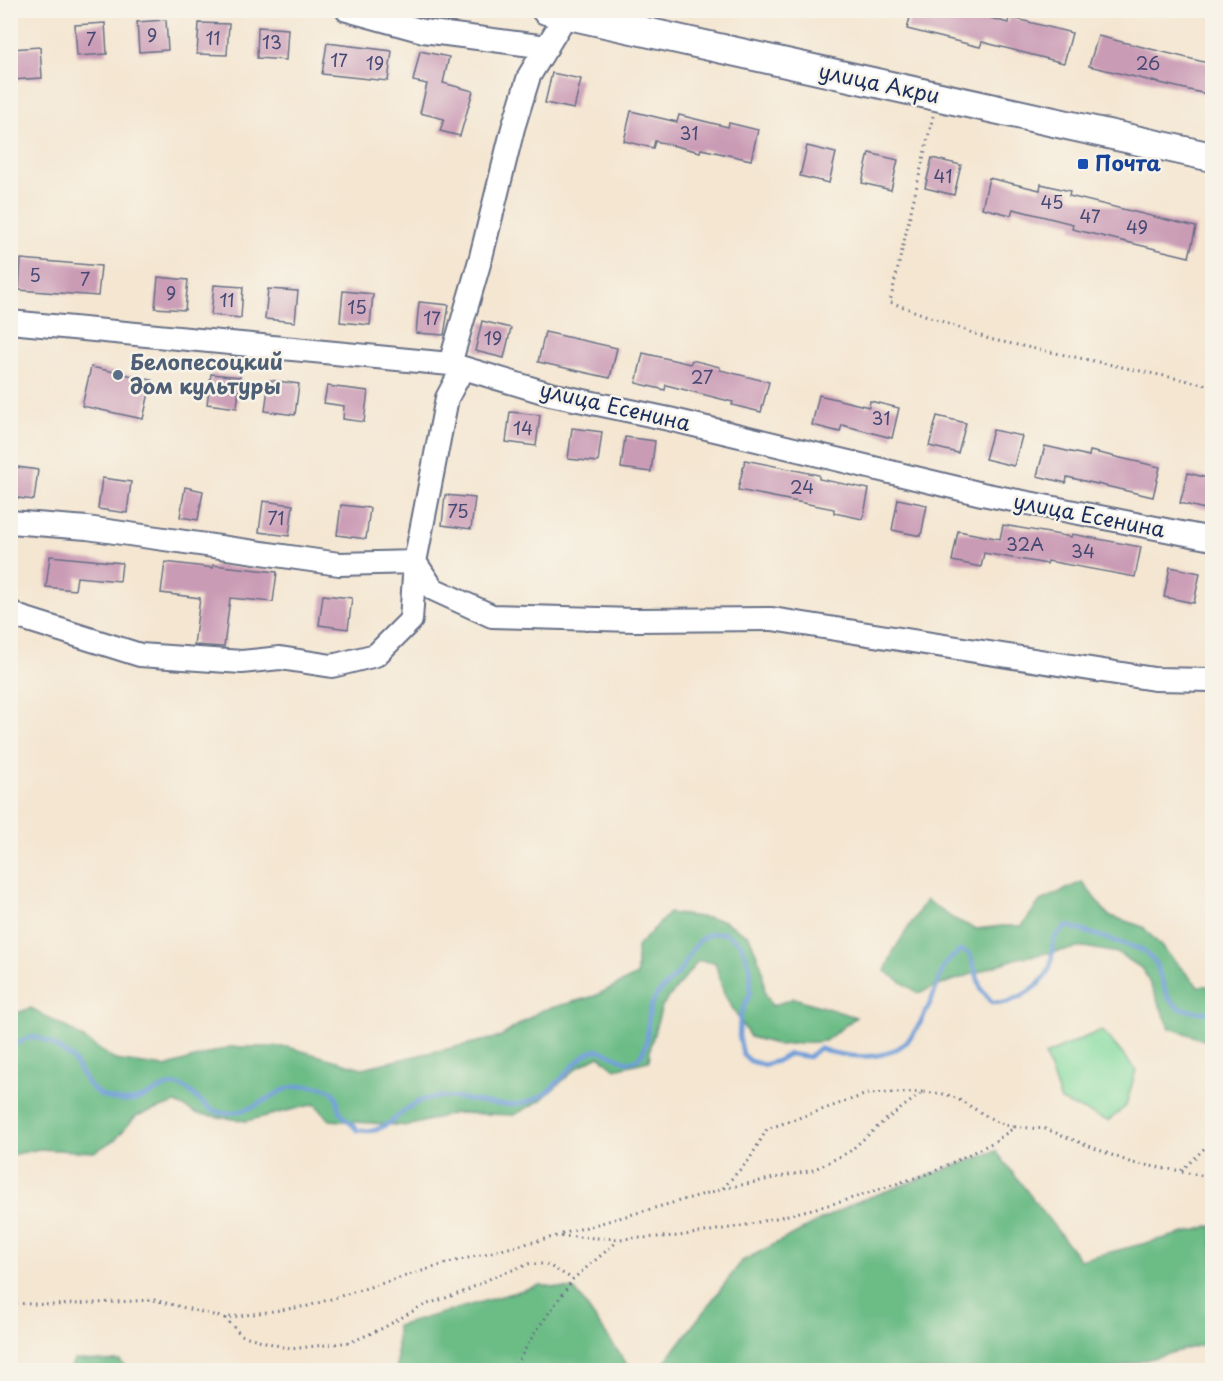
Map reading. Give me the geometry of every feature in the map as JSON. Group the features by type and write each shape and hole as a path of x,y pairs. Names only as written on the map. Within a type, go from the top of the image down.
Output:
{"main road":[{"name":"улица Акри","path":"556,13 1212,157"}],"street":[{"path":"347,10 423,31 547,47"},
{"path":"10,612 19,617 140,655 242,662 280,658 332,666 376,655 411,620 415,562 447,398 457,366 481,256 513,128 529,76 547,47 556,13"},
{"name":"улица Есенина","path":"10,322 457,366 550,394 669,419 982,494 1212,539"},
{"path":"10,522 87,528 339,564 415,562"},
{"path":"415,562 433,589 492,616 634,620 772,619 1154,678 1212,680"}],"path":[{"path":"937,96 890,302 989,339 1212,386"},
{"path":"10,1303 54,1305 154,1300 225,1318 308,1306 448,1263 557,1236 722,1189 813,1170 849,1152 883,1122 924,1092"},
{"path":"722,1189 749,1160 767,1129 867,1094 924,1092 945,1094 965,1103 998,1124 1046,1129 1132,1163 1212,1177"},
{"path":"557,1236 619,1239 679,1236 742,1226 840,1202 933,1172 994,1142 1015,1127"},
{"path":"1181,1172 1212,1141"},
{"path":"513,1371 534,1334 573,1279 619,1239"},
{"path":"225,1318 241,1335 290,1349 351,1342 383,1328 422,1306 466,1291 493,1277 529,1264 546,1264 573,1279"}],"green space":[{"path":"1082,882 1108,915 1143,927 1198,986 1212,986 1212,1043 1170,1028 1143,969 1118,953 1084,947 1018,958 918,993 885,971 894,950 926,900 954,919 976,929 1022,926 1040,901"},
{"path":"669,913 722,920 749,936 762,968 765,993 772,1006 794,998 856,1017 825,1041 779,1045 750,1037 724,994 715,962 698,961 662,1006 651,1044 649,1061 615,1069 599,1056 578,1067 540,1101 514,1115 455,1113 408,1126 330,1120 315,1104 246,1121 198,1114 176,1103 136,1116 115,1140 94,1152 39,1149 11,1155 11,1015 31,1008 69,1029 115,1060 165,1067 230,1047 288,1047 362,1068 500,1037 540,1011 595,996 637,975 637,947"},
{"path":"1102,1030 1136,1070 1126,1106 1108,1121 1061,1101 1045,1055"},
{"path":"996,1151 1080,1260 1212,1226 1212,1342 1108,1370 659,1370 742,1261 854,1203"},
{"path":"540,1285 575,1290 631,1370 397,1370 397,1326"},
{"path":"74,1360 120,1361 129,1370 70,1370"}],"building":[{"path":"912,10 963,10 1008,23 1009,17 1072,33 1064,63 982,42 980,47 907,29"},
{"path":"166,20 168,50 139,52 137,22"},
{"path":"105,23 107,54 77,56 75,25"},
{"path":"199,23 229,24 227,55 197,54"},
{"path":"258,27 288,29 286,60 257,58"},
{"path":"1098,36 1212,64 1206,94 1089,66"},
{"path":"327,43 392,51 388,81 322,74"},
{"path":"40,47 42,78 12,80 11,49"},
{"path":"420,51 449,57 443,83 473,91 460,136 440,131 444,119 420,113 427,84 413,81"},
{"path":"552,73 581,79 574,109 545,103"},
{"path":"631,111 677,122 679,115 728,127 729,123 758,130 751,160 701,149 700,152 655,141 653,148 624,141"},
{"path":"807,146 836,153 829,183 800,176"},
{"path":"869,153 898,160 891,190 862,183"},
{"path":"932,158 961,165 954,195 925,188"},
{"path":"989,178 1040,190 1041,184 1070,191 1069,196 1196,227 1189,257 1072,229 1073,224 1013,209 1011,215 982,208"},
{"path":"21,259 101,266 98,296 19,290"},
{"path":"158,277 188,280 185,310 155,308"},
{"path":"214,285 243,287 241,318 211,315"},
{"path":"268,289 298,291 295,322 265,319"},
{"path":"343,291 373,294 370,325 340,322"},
{"path":"419,302 449,305 444,335 416,333"},
{"path":"482,321 511,328 504,358 475,351"},
{"path":"545,332 617,348 610,378 538,362"},
{"path":"643,353 690,364 692,360 720,367 720,370 769,382 761,412 732,405 733,402 666,385 665,390 636,383"},
{"path":"91,367 152,380 143,419 82,406"},
{"path":"211,374 240,377 237,408 207,404"},
{"path":"269,380 299,384 295,415 265,411"},
{"path":"327,386 368,391 364,422 343,419 344,406 324,403"},
{"path":"819,395 869,407 870,401 899,408 892,438 842,425 840,432 812,425"},
{"path":"510,412 540,415 536,446 506,442"},
{"path":"937,416 966,423 958,453 929,446"},
{"path":"572,428 602,432 598,462 568,459"},
{"path":"993,430 1022,436 1014,466 985,459"},
{"path":"625,437 655,441 651,472 621,468"},
{"path":"1045,446 1089,456 1090,451 1160,467 1153,497 1067,477 1066,483 1037,476"},
{"path":"745,460 819,475 819,479 869,489 863,519 834,513 834,509 738,490"},
{"path":"10,466 38,470 34,500 10,497"},
{"path":"1188,473 1212,479 1209,510 1180,503"},
{"path":"102,478 131,482 127,513 98,509"},
{"path":"185,487 203,491 198,520 180,517"},
{"path":"445,495 475,498 471,529 442,525"},
{"path":"898,499 927,505 921,536 892,530"},
{"path":"263,501 293,505 289,536 259,532"},
{"path":"341,505 370,508 366,539 337,535"},
{"path":"1003,525 1071,537 1072,534 1141,547 1135,577 1048,561 1047,564 984,553 981,567 952,561 958,531 1000,539"},
{"path":"50,556 122,563 120,581 77,577 75,590 46,587"},
{"path":"165,562 277,572 273,602 230,598 224,647 194,645 200,598 161,593"},
{"path":"1170,567 1200,573 1194,603 1164,597"},
{"path":"323,595 352,598 348,629 319,625"}],"waterway":[{"path":"10,1048 29,1038 46,1040 70,1057 94,1090 106,1097 119,1100 135,1100 175,1085 188,1090 212,1110 230,1113 252,1107 289,1088 309,1086 329,1089 337,1098 340,1112 357,1130 373,1131 389,1123 415,1104 430,1098 456,1098 508,1105 533,1100 555,1085 581,1058 595,1050 622,1060 635,1060 641,1055 646,1045 649,1016 654,999 679,972 699,942 713,933 725,933 741,944 751,969 750,993 740,1016 739,1036 743,1054 750,1061 764,1065 789,1054 809,1057 819,1048 851,1056 874,1056 895,1050 904,1044 917,1028 931,1002 942,971 948,961 961,950 970,954 981,989 992,1002 1013,1000 1033,989 1043,979 1050,967 1054,939 1061,930 1068,926 1143,950 1156,963 1168,998 1178,1007 1212,1013"}],"place":[{"name":"Почта","path":"1083,164"},
{"name":"Белопесоцкий дом культуры","path":"118,375"}]}
